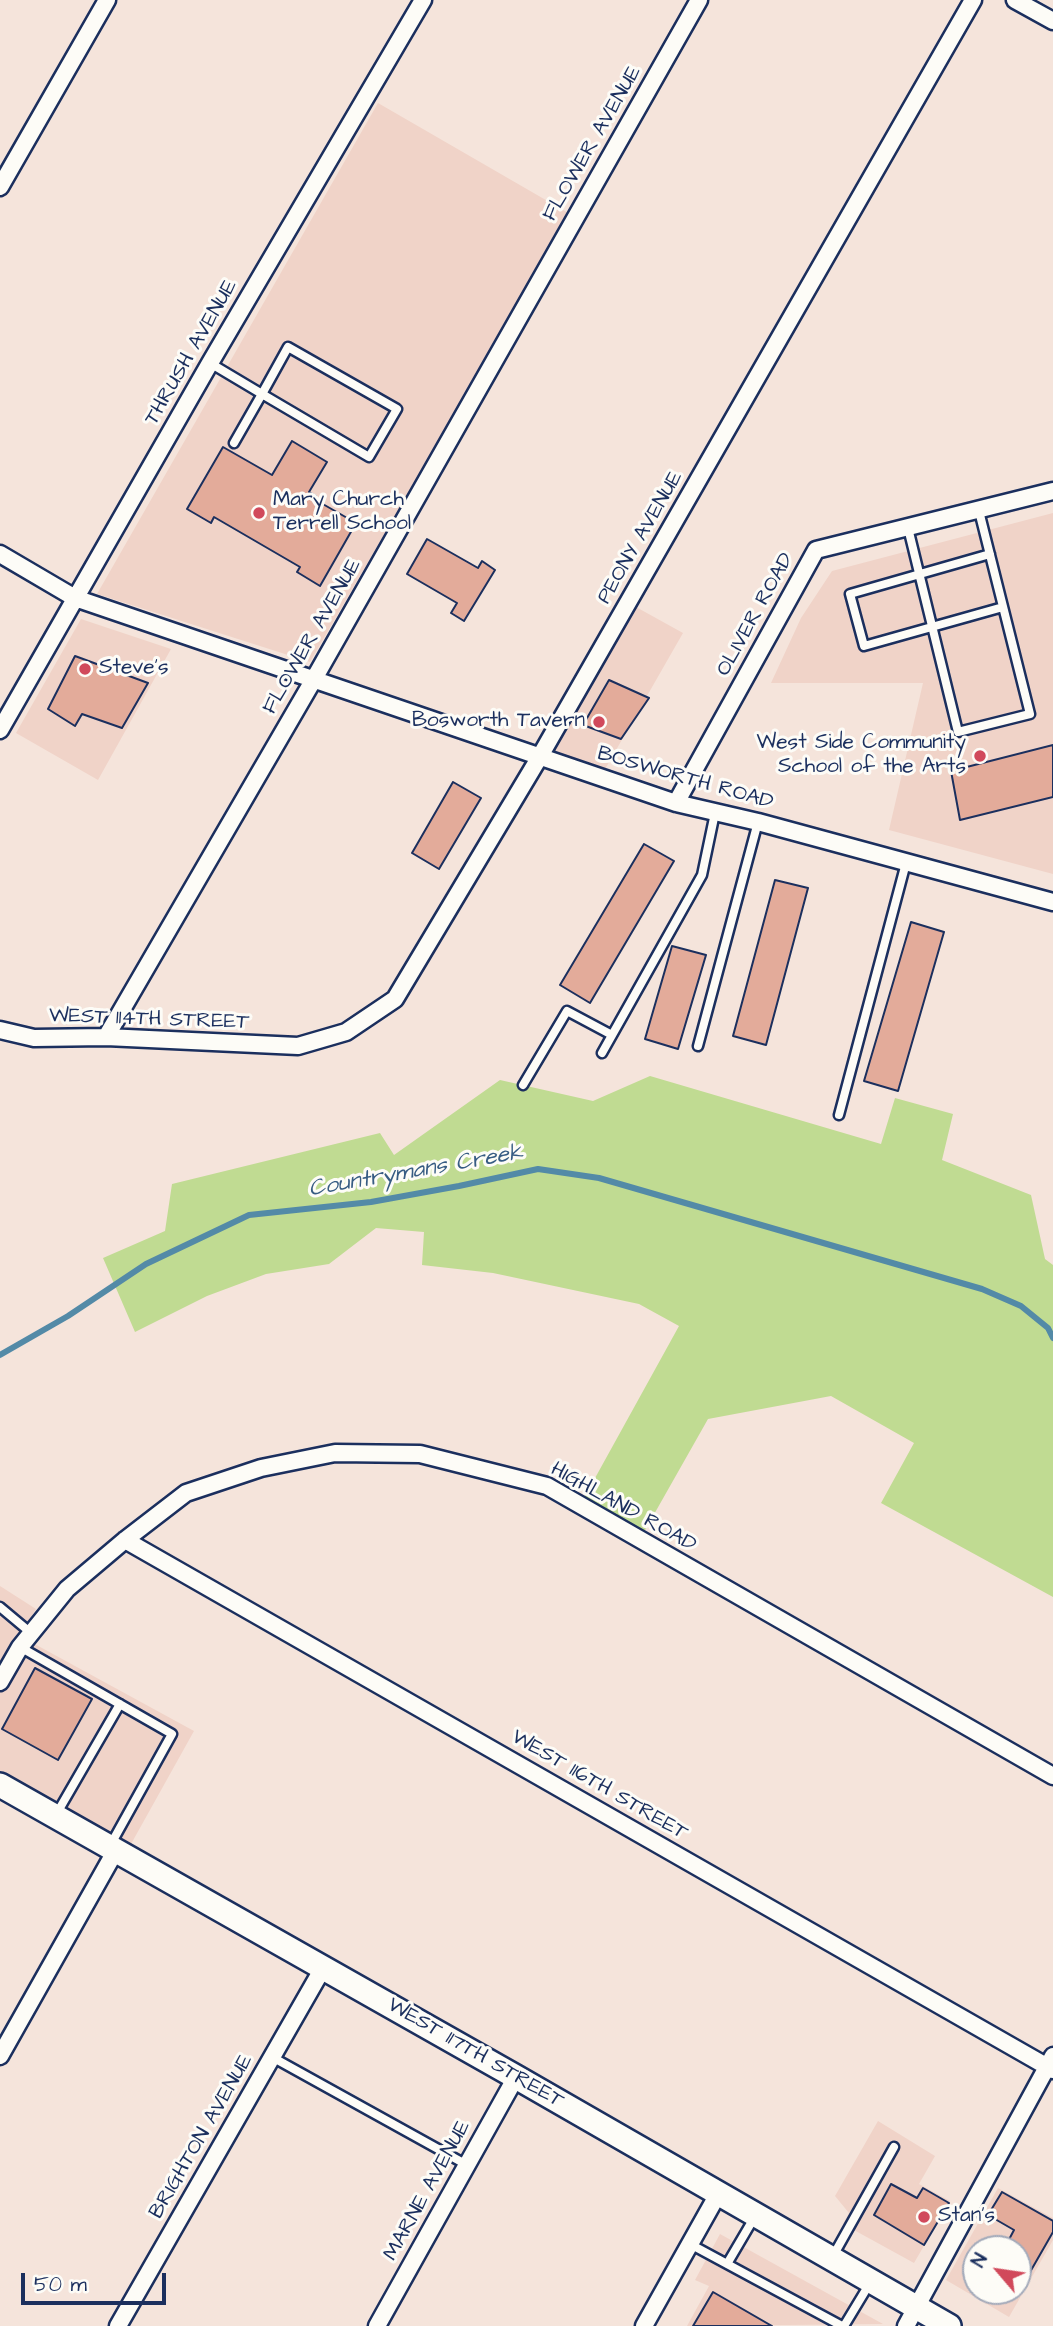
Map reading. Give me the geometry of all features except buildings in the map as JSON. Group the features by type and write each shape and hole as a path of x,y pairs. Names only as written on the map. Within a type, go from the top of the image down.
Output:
{"main road":[{"name":"WEST 117TH STREET","path":"0,1785 832,2259 871,2282 911,2317 949,2326"}],"street":[{"path":"0,187 107,0"},
{"name":"THRUSH AVENUE","path":"0,730 210,363 423,0"},
{"name":"FLOWER AVENUE","path":"106,1037 314,679 699,0"},
{"name":"PEONY AVENUE","path":"298,1046 346,1032 395,999 539,758 973,0"},
{"path":"1015,0 1053,21"},
{"name":"OLIVER ROAD","path":"676,803 816,550 1053,491"},
{"name":"BOSWORTH ROAD","path":"0,554 75,598 539,758 676,803 758,822 1053,902"},
{"name":"WEST 114TH STREET","path":"0,1030 34,1038 106,1037 298,1046"},
{"name":"HIGHLAND ROAD","path":"0,1682 20,1647 67,1589 186,1493 261,1468 335,1453 420,1454 547,1486 1053,1776"},
{"name":"WEST 116TH STREET","path":"125,1540 1051,2064"},
{"path":"0,2056 113,1848"},
{"name":"BRIGHTON AVENUE","path":"118,2326 323,1968"},
{"path":"911,2317 1051,2064"},
{"name":"MARNE AVENUE","path":"377,2326 516,2077"},
{"path":"644,2326 718,2194"}],"lane":[{"path":"210,363 262,394 369,457 397,409 288,347 262,394 234,443"},
{"path":"908,528 958,732 1030,714 979,511"},
{"path":"990,554 850,594 864,646 1003,607"},
{"path":"602,1053 702,875 715,813"},
{"path":"698,1046 758,822"},
{"path":"839,1115 906,863"},
{"path":"523,1085 568,1011 612,1035"},
{"path":"0,1607 31,1633"},
{"path":"20,1647 172,1734 113,1848"},
{"path":"56,1816 120,1704"},
{"path":"272,2057 467,2165"},
{"path":"832,2259 894,2147"},
{"path":"727,2263 756,2216"},
{"path":"690,2244 843,2326 871,2282"}],"shaded area":[{"path":"378,103 570,214 310,662 97,594"},
{"name":"West Side Community School of the Arts","path":"1053,513 1053,874 889,830 923,683 771,683 801,618 832,571"},
{"path":"636,607 683,633 604,771 549,753"},
{"path":"81,619 171,649 98,780 16,733"},
{"path":"0,1586 36,1609 20,1636 194,1731 121,1862 0,1796"},
{"path":"878,2121 935,2156 919,2184 950,2201 914,2263 843,2224 849,2213 835,2196"},
{"path":"998,2188 1053,2218 1053,2240 1032,2277 1032,2235 971,2235"},
{"path":"720,2234 883,2324 687,2326 709,2286 695,2280"},
{"path":"962,2252 962,2289 946,2280"},
{"path":"989,2305 1016,2305 1009,2317"}],"green space":[{"path":"650,1076 881,1144 895,1098 953,1114 942,1160 1031,1195 1045,1259 1053,1265 1053,1597 881,1503 914,1443 831,1396 708,1419 644,1532 584,1498 679,1326 639,1304 493,1273 422,1265 424,1232 376,1228 329,1264 266,1274 207,1296 135,1332 103,1258 165,1231 172,1184 380,1133 394,1155 500,1080 593,1101"}],"waterway":[{"name":"Countrymans Creek","path":"0,1355 68,1316 146,1264 249,1215 371,1202 538,1169 599,1178 982,1289 1021,1306 1048,1328 1053,1338"}],"place":[{"name":"Mary Church Terrell School","path":"259,513"},
{"name":"Steve's","path":"85,669"},
{"name":"Bosworth Tavern","path":"599,722"},
{"name":"West Side Community School of the Arts","path":"980,756"},
{"name":"Stan's","path":"924,2217"}]}
